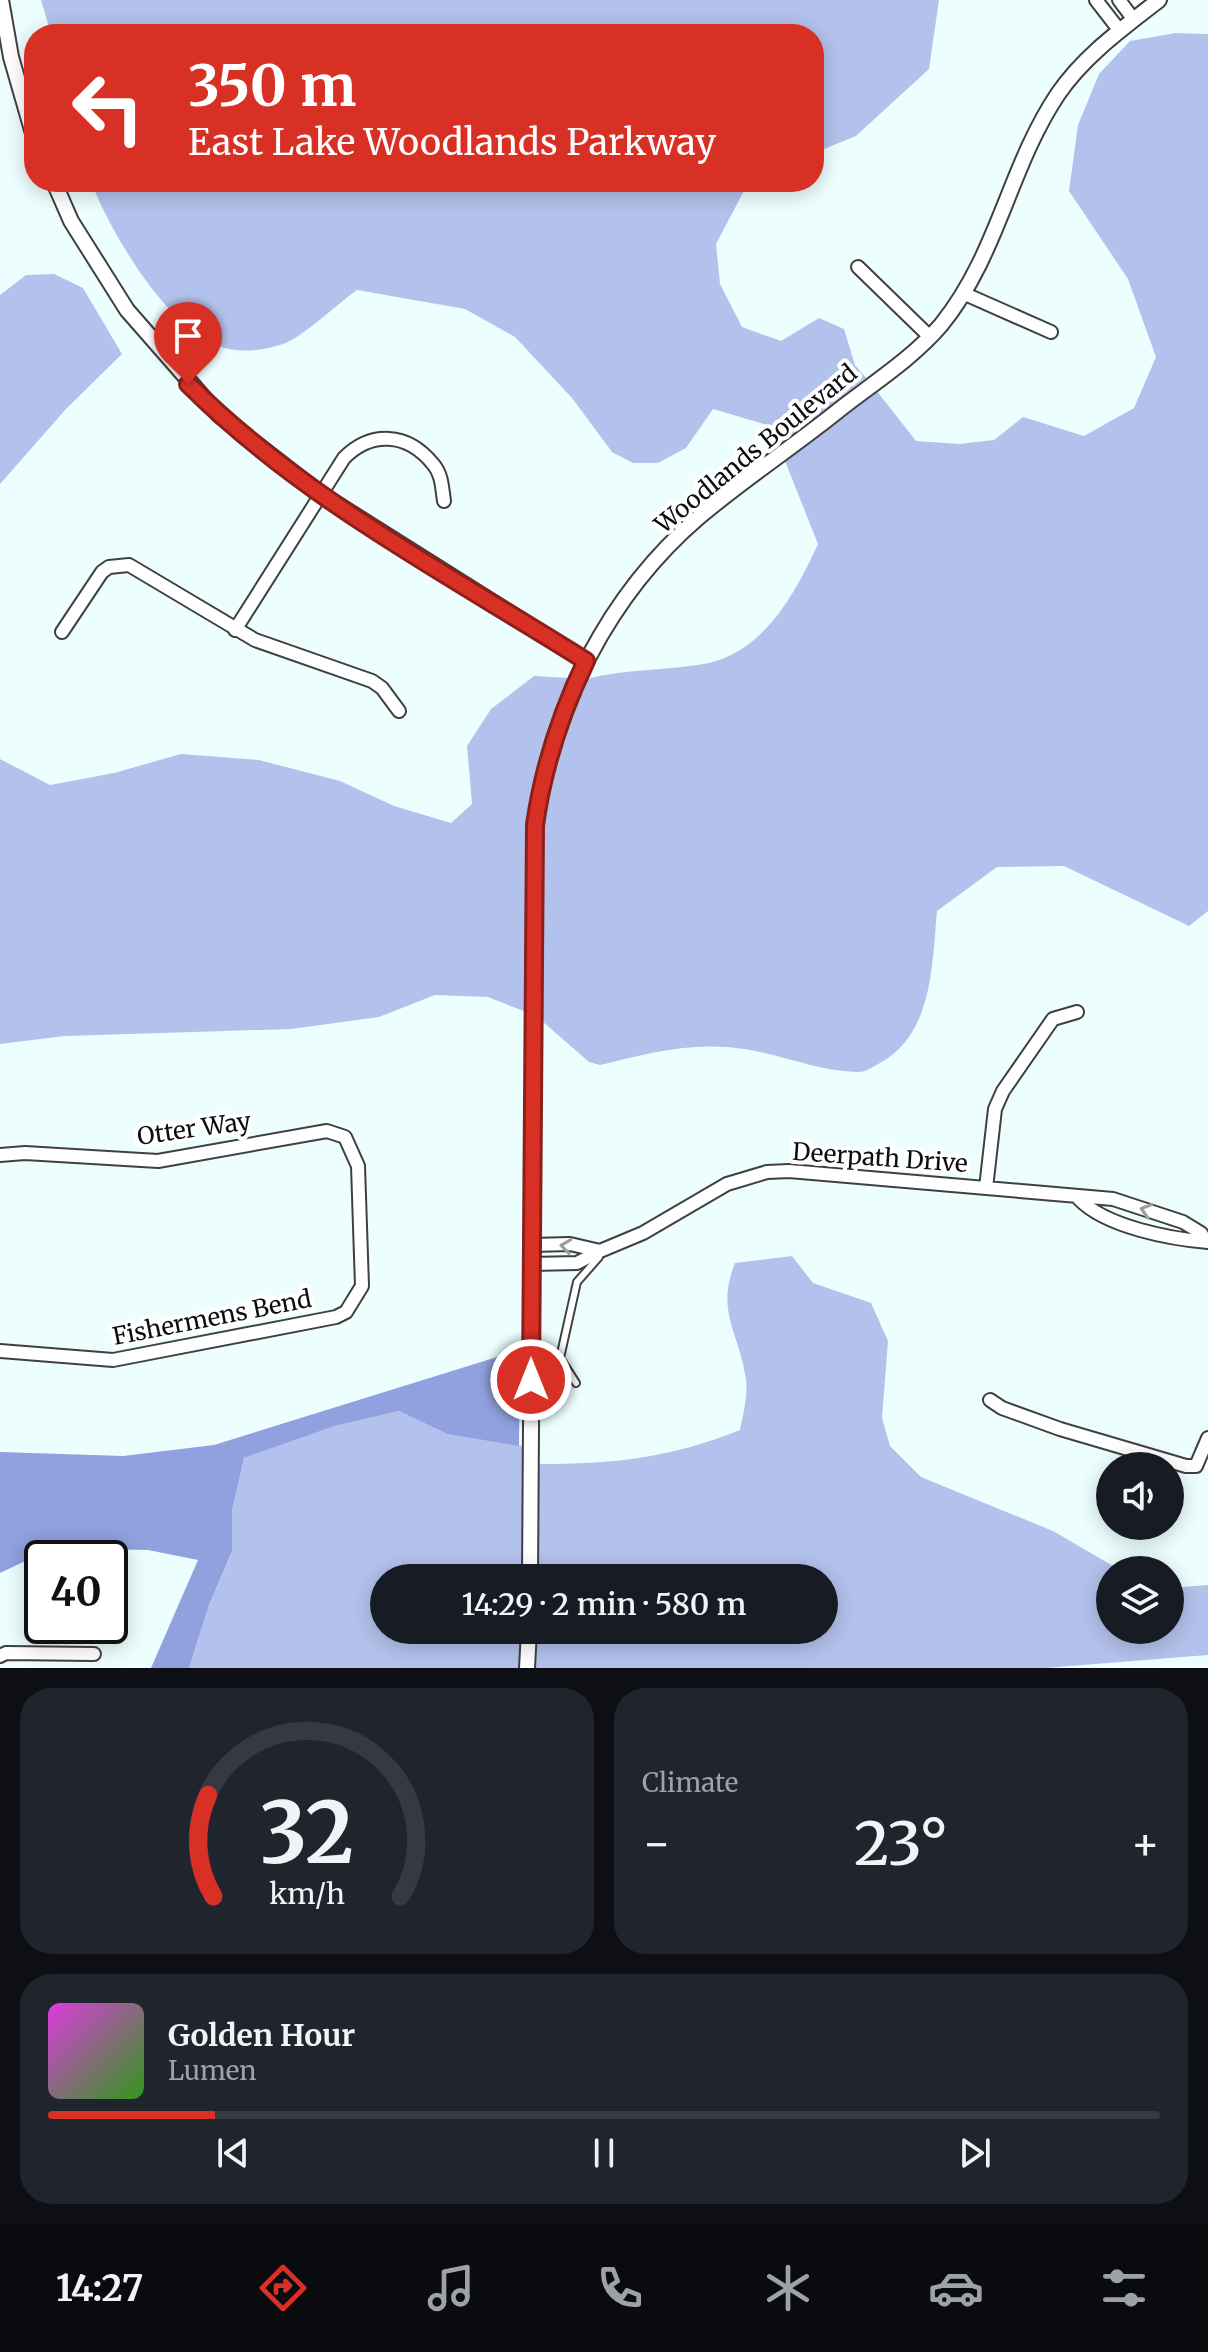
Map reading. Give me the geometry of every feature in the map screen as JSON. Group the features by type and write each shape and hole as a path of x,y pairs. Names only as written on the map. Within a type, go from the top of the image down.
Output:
{"street":[{"path":"1,0 11,57 24,102"},
{"path":"1096,0 1120,31"},
{"path":"1119,0 1134,20"},
{"name":"Woodlands Boulevard","path":"530,1564 535,825 539,795 560,722 586,661 628,593 699,517 930,337 965,294 1057,95 1086,61 1159,0"},
{"path":"59,192 101,273 166,359 249,442 321,494 586,661"},
{"path":"858,267 930,337"},
{"path":"965,294 1051,332"},
{"path":"235,630 344,458 355,447 377,437 407,445 434,464 440,476 444,501"},
{"path":"62,632 102,572 129,565 235,630 271,647 372,681 382,688 399,711"},
{"path":"986,1188 995,1109 1003,1091 1053,1019 1077,1012"},
{"name":"Otter Way","path":"0,1155 25,1153 158,1161 327,1131 345,1137"},
{"name":"Fishermens Bend","path":"0,1351 113,1360 346,1312 362,1286 363,1259 358,1166 345,1137"},
{"name":"Deerpath Drive","path":"532,1264 577,1263 643,1233 727,1184 767,1172 986,1188 1079,1199 1113,1199 1194,1228 1207,1241"},
{"name":"Deerpath Drive","path":"1079,1199 1097,1214 1182,1242 1207,1241"},
{"path":"532,1245 570,1244 604,1250"},
{"path":"990,1400 1060,1429 1186,1466 1196,1466 1208,1438"},
{"path":"527,1668 528,1644"},
{"path":"0,1656 6,1653 94,1654"}],"lane":[{"path":"576,1383 560,1358 563,1340 577,1282 604,1250"}],"shaded area":[{"path":"41,0 939,0 929,69 856,136 824,149 824,24 48,24"},
{"path":"1176,33 1208,34 1208,911 1189,926 1064,866 997,867 937,911 931,975 920,1016 911,1035 897,1050 869,1069 843,1071 744,1049 707,1046 653,1053 600,1065 589,1062 542,1021 544,826 560,751 586,679 709,663 747,646 762,632 789,599 818,544 785,461 876,390 916,441 959,444 994,440 1023,417 1084,436 1134,408 1156,357 1128,279 1069,191 1078,125 1099,74 1130,41"},
{"path":"95,192 743,192 716,244 720,284 742,327 781,341 819,318 844,329 855,365 866,378 778,448 767,425 713,409 686,448 658,463 633,463 612,452 572,398 515,337 465,309 357,290 309,328 283,344 249,350 232,350 216,345 197,334 159,297 126,250"},
{"path":"54,274 83,288 122,354 66,409 0,484 0,295 26,275"},
{"path":"534,676 569,678 544,750 527,825 526,1012 488,997 435,995 379,1017 291,1029 65,1036 0,1044 0,759 50,785 114,773 181,754 259,760 340,781 394,806 451,823 472,804 467,746 491,709"},
{"path":"792,1256 813,1283 871,1303 888,1341 882,1418 890,1446 921,1477 1053,1531 1096,1556 1096,1644 1184,1644 1184,1587 1208,1585 1208,1655 1045,1668 535,1668 536,1644 838,1644 838,1564 538,1564 539,1464 641,1458 690,1447 740,1430 746,1386 727,1296 735,1263"},
{"path":"520,1350 519,1446 447,1434 399,1411 335,1426 244,1458 232,1511 232,1552 209,1605 189,1668 151,1668 198,1560 148,1550 128,1550 128,1540 24,1540 24,1562 0,1573 0,1452 123,1456 214,1445"},
{"path":"399,1411 447,1434 523,1446 522,1564 370,1564 370,1644 520,1644 519,1668 189,1668 209,1605 232,1553 232,1511 244,1458 335,1426"}],"route":[{"path":"188,384 249,442 306,484 586,661 560,722 539,795 535,825 531,1380"}]}
